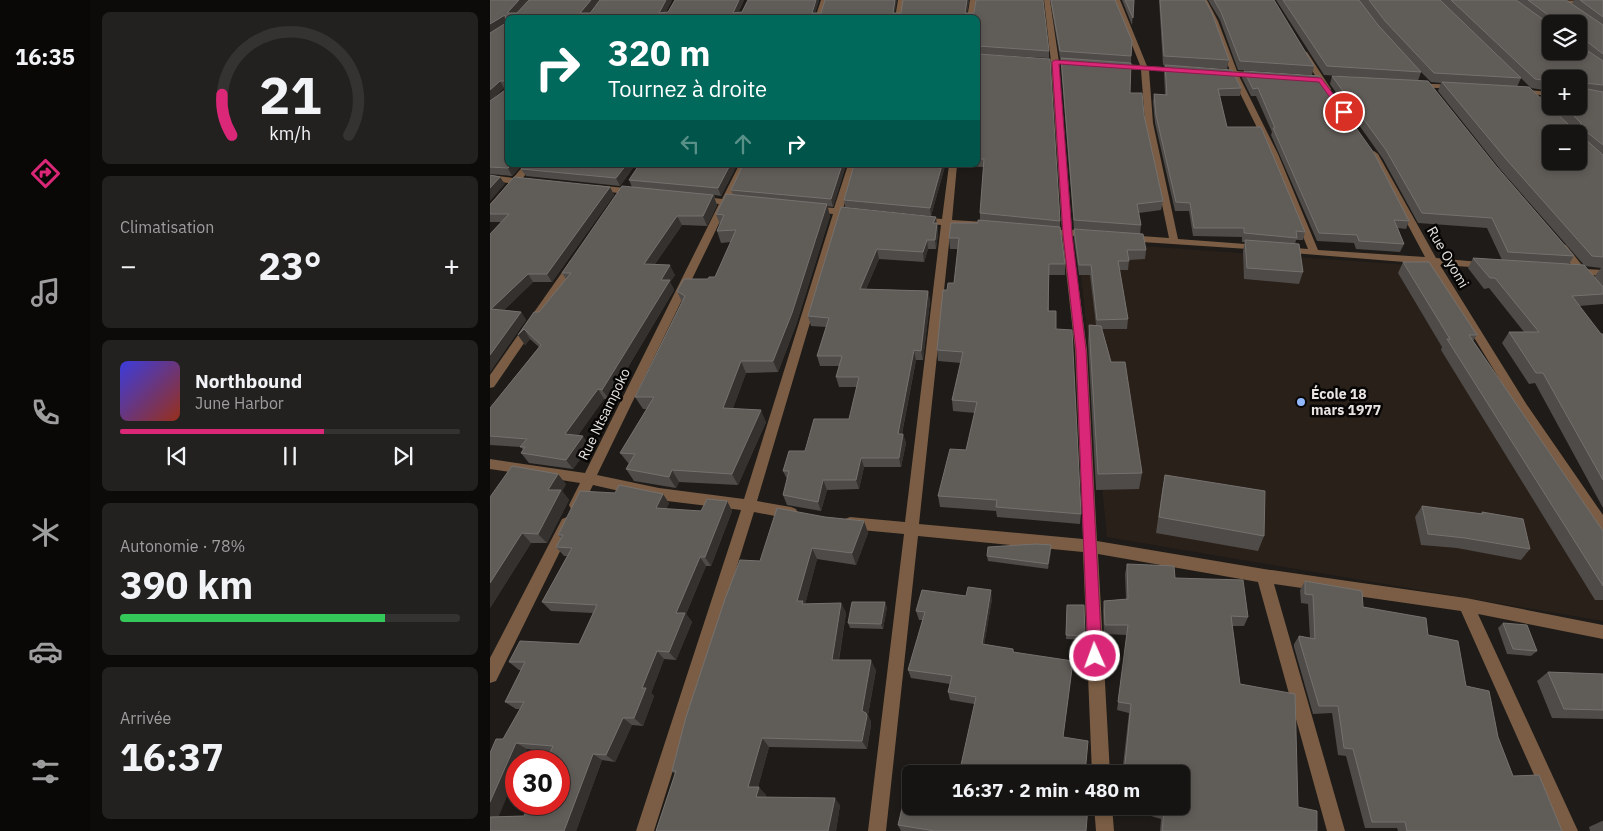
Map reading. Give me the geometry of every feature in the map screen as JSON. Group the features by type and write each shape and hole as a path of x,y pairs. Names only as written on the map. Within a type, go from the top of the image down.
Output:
{"street":[{"path":"819,15 824,0"},
{"path":"899,15 902,0"},
{"path":"970,15 973,0"},
{"path":"1047,0 1055,62 1067,234 1081,350 1101,765"},
{"path":"1117,0 1145,69 1149,123 1174,241"},
{"path":"1204,0 1215,21 1234,73 1274,154 1314,252"},
{"path":"1533,0 1603,3"},
{"path":"1558,1 1566,7"},
{"path":"1297,41 1332,96"},
{"path":"1105,66 1184,71"},
{"path":"1204,72 1272,76"},
{"path":"1408,84 1466,88"},
{"path":"1516,87 1525,91 1542,93"},
{"path":"1525,91 1538,103"},
{"name":"Rue Oyomi","path":"1366,144 1377,160 1433,262 1523,408 1603,527"},
{"path":"490,210 527,167"},
{"name":"Rue Ntsampoko","path":"490,675 589,479 742,167"},
{"path":"645,831 749,505 851,167"},
{"path":"877,831 953,167"},
{"path":"490,178 535,182"},
{"path":"621,195 632,178"},
{"path":"584,187 621,195 651,194"},
{"path":"688,198 754,204"},
{"path":"801,208 866,214"},
{"path":"910,219 998,226"},
{"path":"1038,230 1096,236"},
{"path":"1116,237 1499,266"},
{"path":"1558,243 1603,297"},
{"path":"490,384 579,255"},
{"path":"1565,270 1603,273"},
{"path":"490,464 589,479 659,494 749,505 803,516"},
{"path":"839,522 1090,546 1264,576 1466,606 1603,632"},
{"path":"1264,576 1336,831"},
{"path":"1466,606 1569,831"},
{"path":"1104,815 1105,831"}],"shaded area":[{"name":"École 18 mars 1977","path":"1115,244 1424,266 1603,555 1603,621 1107,537 1080,264"}],"building":[{"path":"490,0 519,0 507,13 517,13 529,0 591,0 580,13 590,13 600,0 666,0 659,13 668,12 675,0 739,0 733,13 742,12 748,0 816,0 812,13 821,13 825,0 895,0 893,13 901,13 903,0 967,0 965,13 974,13 976,0 1043,0 1049,51 980,46 980,15 505,15 490,24"},
{"path":"1051,0 1115,0 1132,41 1131,56 1060,51"},
{"path":"1125,0 1134,0 1133,18"},
{"path":"1160,0 1205,0 1212,13 1229,60 1164,56"},
{"path":"1214,0 1274,0 1314,66 1240,61 1221,12"},
{"path":"1283,0 1359,0 1378,25 1421,72 1327,66"},
{"path":"1369,0 1440,0 1521,78 1434,73 1385,21"},
{"path":"1451,0 1516,0 1542,19 1542,60 1587,60 1587,50 1603,61 1603,85 1587,83 1587,70 1542,70 1542,80 1535,79"},
{"path":"1528,0 1566,0 1603,25 1603,54 1587,42 1587,15 1548,15"},
{"path":"1580,0 1603,0 1603,17"},
{"path":"505,24 505,81 500,81 490,90 490,33"},
{"path":"980,54 1050,59 1060,221 980,213 984,159 980,159"},
{"path":"1061,58 1131,63 1130,93 1142,93 1144,115 1163,201 1137,204 1141,225 1074,220"},
{"path":"1165,65 1232,70 1241,88 1218,89 1227,127 1261,127 1305,232 1296,231 1297,238 1244,233 1244,228 1194,228 1190,203 1176,202 1156,115 1154,94 1167,95"},
{"path":"1244,71 1319,76 1374,153 1409,221 1394,220 1404,244 1359,241 1357,235 1319,233 1273,128 1275,128 1258,88 1253,89"},
{"path":"1332,76 1428,81 1496,166 1574,256 1508,252 1492,218 1422,213 1386,150"},
{"path":"1442,82 1529,87 1542,99 1542,115 1558,115 1569,125 1542,125 1542,170 1587,170 1587,141 1603,155 1603,257 1592,256 1506,159"},
{"path":"1587,89 1603,92 1603,145 1587,132 1587,125 1581,125 1573,115 1587,115"},
{"path":"505,90 505,167 508,168 490,167 490,101"},
{"path":"523,167 624,167 616,178 521,169"},
{"path":"638,167 729,167 718,188 629,180"},
{"path":"742,167 841,167 831,199 731,190"},
{"path":"853,167 941,167 930,208 844,200"},
{"path":"490,175 500,177 490,188"},
{"path":"514,177 610,187 547,274 528,274 491,309 521,312 490,355 490,234 509,214 490,214 490,205"},
{"path":"622,186 713,195 703,216 677,216 644,264 670,265 661,280 670,280 602,390 598,389 565,434 583,436 566,460 521,453 525,447 520,447 527,439 490,436 490,408 541,345 524,329 518,335 534,312 539,312 571,273 562,273"},
{"path":"726,194 827,204 792,313 773,361 741,361 723,408 761,410 732,474 672,470 669,477 626,469 635,454 620,453 654,397 635,397 685,296 677,291 684,279 708,279 709,277 715,277 736,230 717,231 724,215 716,214"},
{"path":"841,207 936,217 933,223 937,223 935,240 927,240 923,252 877,249 860,289 928,291 921,351 914,350 898,434 903,434 899,458 861,458 856,480 823,480 818,502 783,495 789,471 783,471 789,451 805,451 814,419 849,419 859,377 836,377 842,356 817,356 829,318 808,316"},
{"path":"978,220 1060,227 1065,264 1049,264 1048,311 1056,311 1056,329 1072,330 1081,514 996,507 997,500 938,496 950,449 966,450 977,402 952,400 963,352 937,350 943,290 947,290 948,283 954,283 959,238 949,238 951,223 978,223"},
{"path":"1074,229 1143,234 1146,250 1127,250 1129,261 1118,261 1128,319 1097,320 1091,265 1079,265"},
{"path":"1245,240 1299,244 1303,272 1247,268"},
{"path":"1473,258 1584,265 1603,287 1603,294 1572,296 1601,334 1603,334 1603,480 1543,373 1536,373 1509,332 1539,332 1495,278 1490,278"},
{"path":"1403,262 1429,262 1477,335 1469,335 1603,531 1603,586 1447,339 1450,339"},
{"path":"1089,325 1101,326 1111,362 1125,362 1142,473 1098,474"},
{"path":"512,466 558,474 548,490 561,490 538,534 522,533 490,583 490,497"},
{"path":"1165,475 1265,491 1264,536 1159,517"},
{"path":"619,485 663,494 656,508 701,511 707,499 727,501 705,557 700,557 676,613 685,613 669,652 657,651 642,688 646,688 634,718 623,718 606,755 593,754 564,831 490,831 490,817 570,815 570,750 551,750 553,746 516,743 513,750 505,750 505,768 490,802 490,753 496,739 503,739 524,702 505,702 525,662 509,662 520,641 579,644 597,605 542,602 572,548 556,547 563,535 558,535 580,491 615,493"},
{"path":"1422,506 1483,514 1482,512 1523,519 1530,549 1428,534"},
{"path":"777,508 825,517 864,521 852,553 812,548 797,601 803,601 802,604 841,603 832,660 871,660 862,711 867,716 862,741 762,738 748,787 759,787 756,797 835,798 828,831 656,831 676,771 672,771 686,717 725,599 740,560 760,561"},
{"path":"1051,545 1048,564 987,556 988,547"},
{"path":"1127,564 1174,566 1175,578 1243,580 1248,617 1231,616 1240,684 1295,694 1298,807 1317,811 1317,831 1162,831 1164,815 1190,815 1190,765 1125,765 1131,704 1118,702 1128,625 1105,625 1104,601 1128,599"},
{"path":"1305,581 1362,591 1363,607 1426,618 1428,635 1458,641 1466,686 1489,691 1498,737 1513,776 1539,775 1562,831 1407,831 1405,822 1372,822 1353,749 1344,748 1338,706 1319,706 1299,639 1299,636 1315,639 1313,595 1305,594"},
{"path":"968,587 991,590 982,644 1013,649 1013,652 1073,661 1063,737 1088,741 1086,765 961,765 976,697 948,692 952,676 908,670 925,612 916,611 922,590 966,596"},
{"path":"852,602 885,602 881,624 848,623"},
{"path":"1067,605 1084,605 1085,636 1066,635"},
{"path":"1503,623 1527,625 1537,651 1513,649"},
{"path":"1548,672 1603,674 1603,710 1564,709"},
{"path":"902,808 902,815 1087,815 1086,831 935,831 898,825"}],"place":[{"name":"École 18 mars 1977","path":"1301,402"}],"route":[{"path":"1095,656 1081,350 1067,234 1055,62 1321,80 1344,112"}]}
